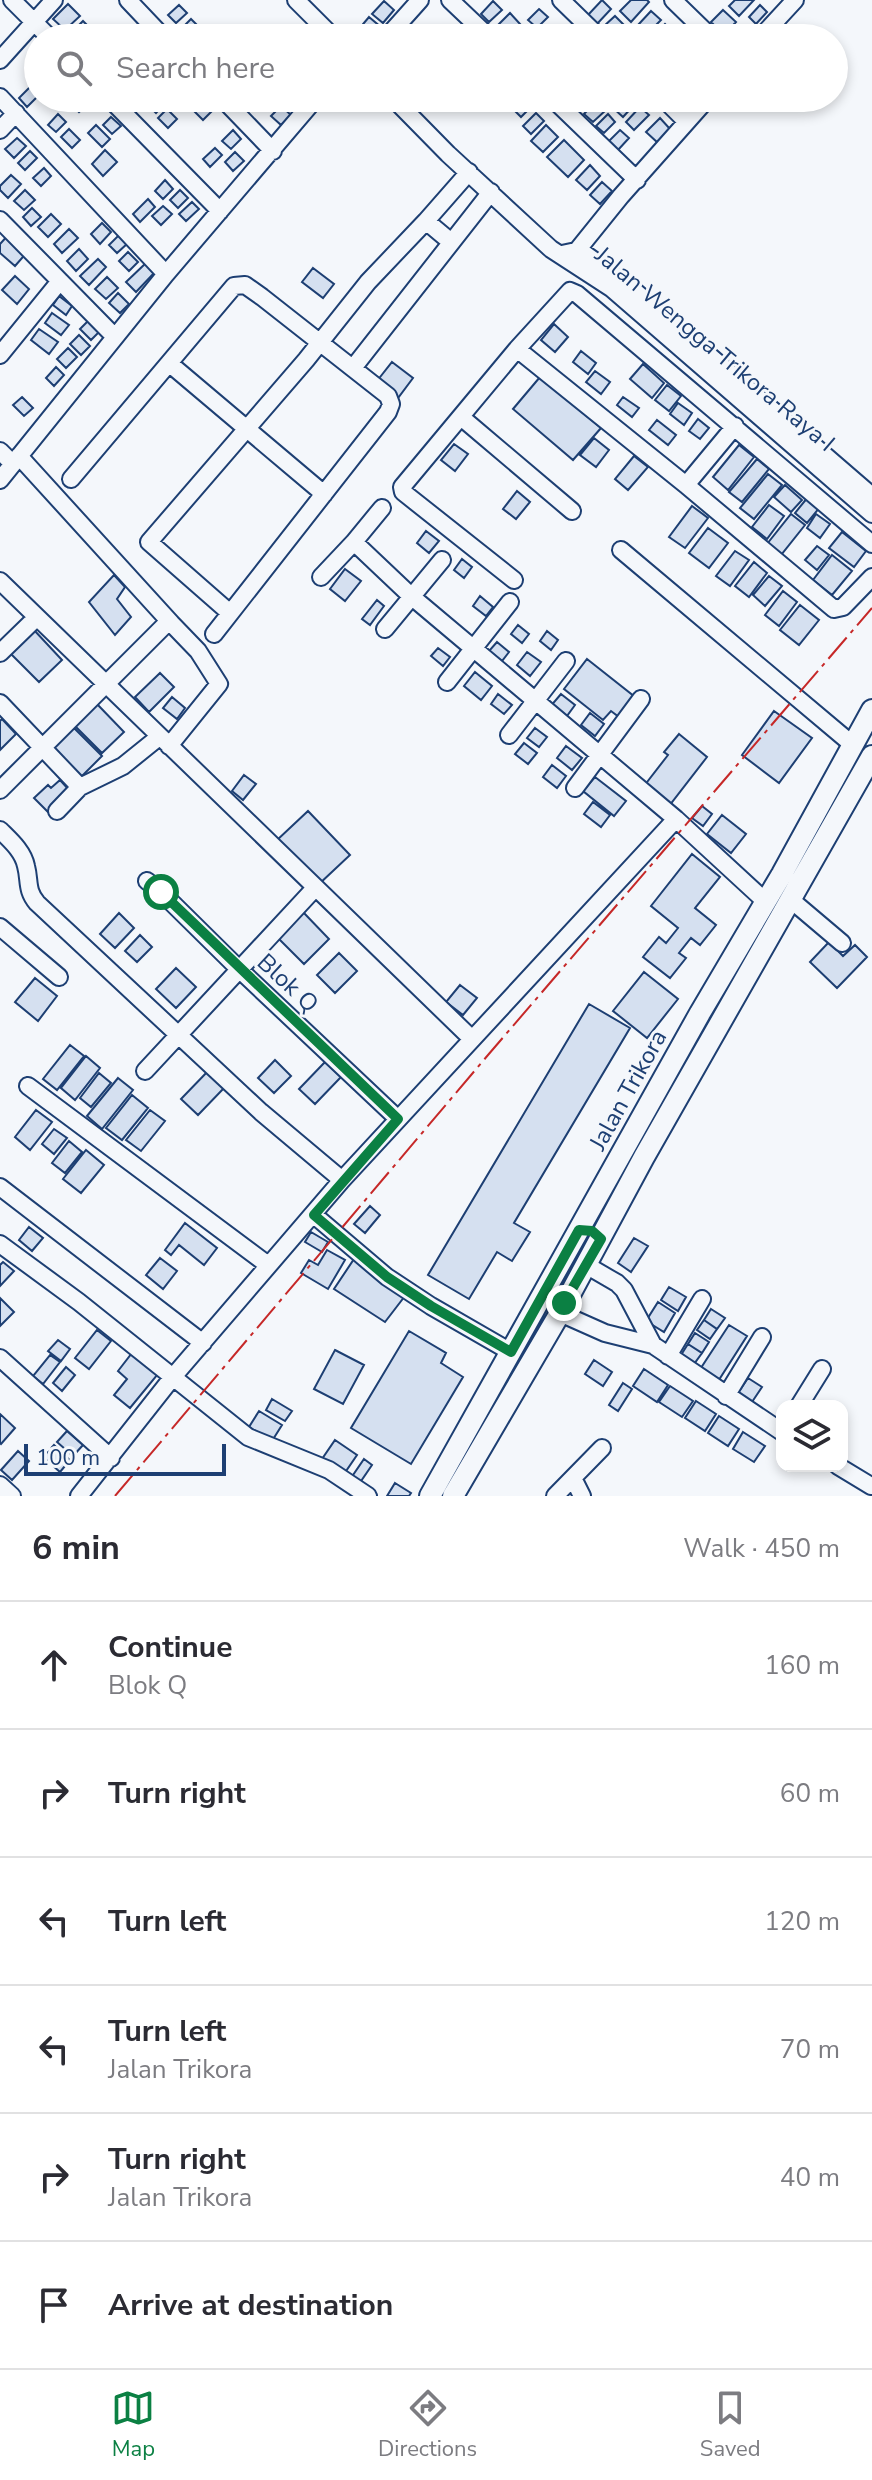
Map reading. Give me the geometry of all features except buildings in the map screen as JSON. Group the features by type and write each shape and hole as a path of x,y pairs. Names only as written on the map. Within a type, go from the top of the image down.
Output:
{"main road":[{"name":"Jalan Trikora","path":"430,1496 872,710"},
{"name":"Jalan Trikora","path":"453,1496 560,1313 872,756"},
{"path":"603,1188 613,1197 624,1194"},
{"path":"579,1230 592,1231 601,1239"}],"street":[{"path":"12,0 35,23 54,0"},
{"path":"128,0 151,24"},
{"path":"296,0 320,24"},
{"path":"399,24 420,0"},
{"path":"450,0 475,24"},
{"path":"561,0 586,24"},
{"path":"673,0 698,24"},
{"path":"771,24 787,3"},
{"path":"0,60 24,35"},
{"path":"0,97 166,274"},
{"path":"123,112 220,211"},
{"path":"235,112 273,151"},
{"path":"0,480 166,274 305,112"},
{"name":"Jalan Wengga Trikora Raya I","path":"407,112 551,249 569,255 589,256 623,281 872,496"},
{"path":"567,112 637,180"},
{"path":"677,112 686,121"},
{"path":"569,255 695,112"},
{"path":"0,130 16,113"},
{"path":"230,613 149,542 320,343 368,282 469,172"},
{"path":"353,368 491,192"},
{"path":"426,221 451,242"},
{"path":"0,222 115,337"},
{"name":"Jalan Wengga Trikora Raya I","path":"569,255 656,326 872,514"},
{"path":"0,355 60,281"},
{"path":"71,479 234,286 245,285 388,396 391,404 388,412 214,634"},
{"path":"514,580 402,489 517,349 566,293 574,292 872,544"},
{"path":"517,349 834,609 843,607 872,577"},
{"path":"170,364 324,494"},
{"path":"461,417 572,511"},
{"path":"686,485 735,426"},
{"path":"0,451 16,460 198,651 219,684 164,741 80,787 57,811"},
{"path":"321,577 382,508"},
{"path":"354,542 411,596 676,819 765,901"},
{"path":"621,550 853,745"},
{"path":"385,629 442,560"},
{"path":"0,581 472,1039"},
{"path":"447,682 510,602"},
{"path":"0,653 36,618"},
{"path":"0,790 164,626 171,623"},
{"path":"509,735 566,661"},
{"path":"575,788 641,699"},
{"path":"0,703 80,787"},
{"path":"79,1496 172,1378 342,1180 676,819"},
{"path":"0,830 19,850 26,864 26,882 31,897 177,1035 342,1180"},
{"name":"Blok Q","path":"147,881 398,1119"},
{"path":"145,1071 315,888"},
{"path":"790,899 842,943"},
{"path":"0,927 59,977"},
{"path":"28,1086 268,1265"},
{"path":"0,1187 203,1343"},
{"path":"314,1215 387,1277 511,1352"},
{"path":"0,1244 79,1302 248,1437 329,1470 368,1496"},
{"path":"586,1265 624,1290 653,1345"},
{"path":"668,1356 702,1299"},
{"path":"560,1313 605,1333 653,1345 776,1428"},
{"path":"726,1396 762,1337"},
{"path":"0,1358 111,1458"},
{"path":"803,1400 822,1369"},
{"path":"555,1496 602,1448"},
{"path":"848,1472 871,1486"},
{"path":"573,1478 582,1496"},
{"path":"0,1485 12,1496"}],"power":[{"path":"115,1496 872,608"}],"route":[{"path":"161,892 398,1119 314,1215 387,1277 511,1352 579,1230 592,1231 601,1239 564,1303"}]}
